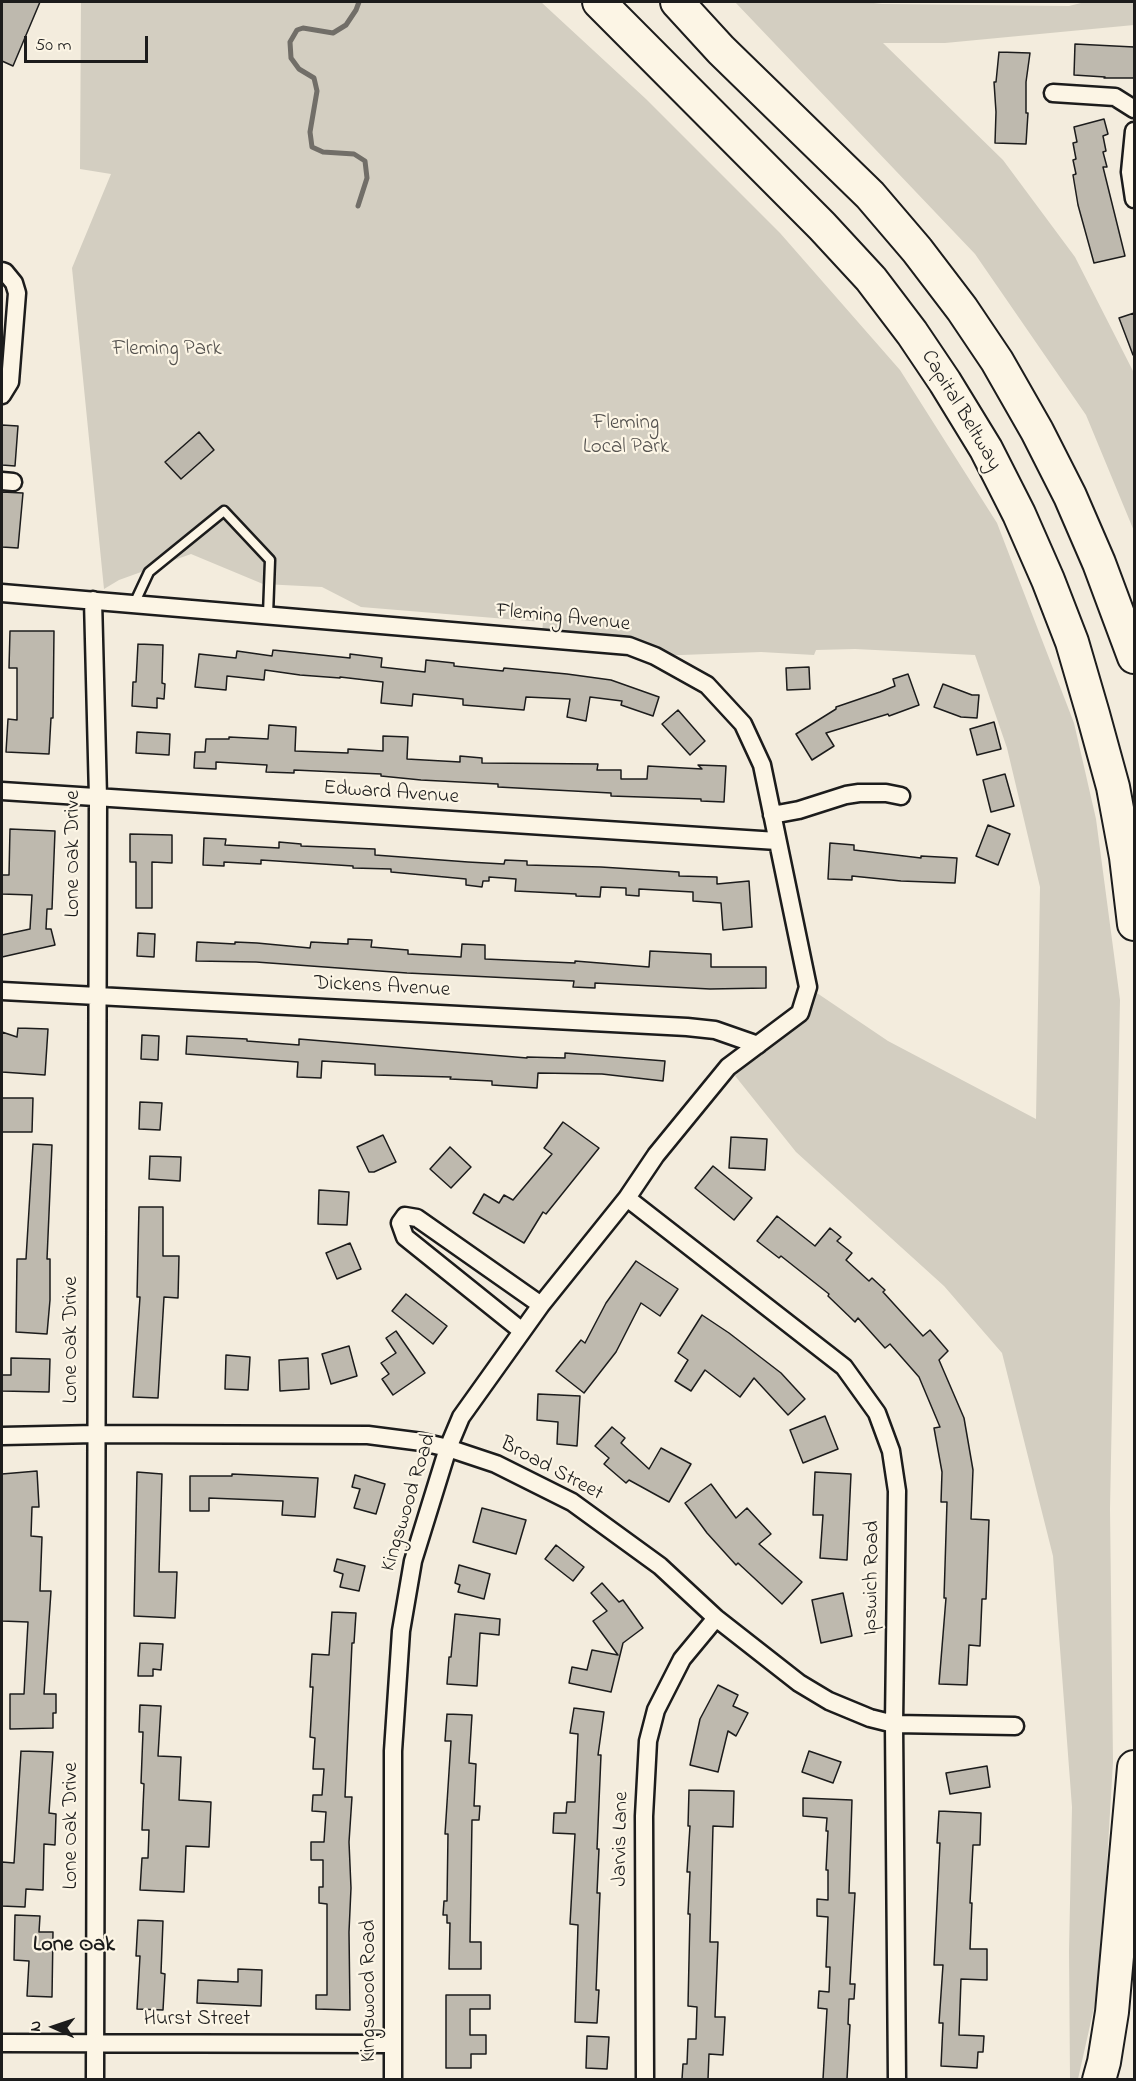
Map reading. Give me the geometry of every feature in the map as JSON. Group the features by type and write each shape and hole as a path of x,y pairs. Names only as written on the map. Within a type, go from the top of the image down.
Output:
{"highway":[{"name":"Capital Beltway","path":"599,2 872,279 919,343 986,449 1048,580 1072,642 1113,787 1126,857 1134,924"},
{"path":"677,2 721,50 870,195"},
{"path":"695,2 729,44 870,195 917,250 962,309 997,361 1037,430 1070,496 1099,562 1134,657"},
{"path":"1099,2079 1112,2012 1134,1767"}],"street":[{"path":"1053,93 1115,97 1134,109"},
{"path":"1134,131 1130,172 1134,199"},
{"path":"2,271 14,283 17,292 7,338 10,382 2,395"},
{"name":"Fleming Avenue","path":"2,593 629,646 655,656 707,685 743,724 762,765 808,987 800,1013 758,1045"},
{"name":"Lone Oak Drive","path":"93,600 98,797 95,2079"},
{"name":"Edward Avenue","path":"2,791 777,841"},
{"path":"772,815 799,810 846,795 886,793 901,796"},
{"name":"Dickens Avenue","path":"2,991 687,1027 715,1030 758,1045"},
{"name":"Kingswood Road","path":"393,2079 393,1751 401,1631 413,1561 448,1448 460,1418 522,1330 627,1198 656,1155 728,1067 758,1045"},
{"name":"Ipswich Road","path":"627,1198 844,1367 877,1413 891,1452 897,1491 894,1724 897,2079"},
{"path":"522,1330 405,1237 400,1223 405,1216 417,1218 541,1305"},
{"name":"Broad Street","path":"2,1436 95,1434 368,1436 422,1442 448,1448 496,1464 572,1502 660,1566 716,1618 799,1683 829,1701 870,1718 894,1724 1015,1726"},
{"name":"Jarvis Lane","path":"645,2079 644,1816 648,1741 656,1710 682,1659 716,1618"},
{"name":"Hurst Street","path":"2,2043 393,2044"}],"lane":[{"path":"134,604 149,572 224,511 270,560 268,615"}],"green space":[{"path":"81,2 541,2 646,99 780,233 900,370 997,523 1074,723 1096,819 1120,1000 1110,1509 1113,1762 1100,1981 1078,2079 1070,2079 1069,1951 1072,1807 1053,1556 1002,1353 944,1286 796,1152 728,1067 800,1013 808,987 888,1041 1036,1119 1040,887 1007,748 975,655 855,649 816,650 814,655 761,652 655,656 647,642 542,634 543,622 361,607 322,587 263,584 191,554 119,580 104,589 72,268 111,174 80,169"},
{"path":"735,2 1069,6 1085,2 1134,2 1134,25 945,43 883,43 1003,160 1075,257 1134,373 1134,531 1086,415 975,254"}],"building":[{"path":"2,2 40,2 13,66 2,61"},
{"path":"1075,44 1134,47 1134,78 1074,75"},
{"path":"999,52 1030,53 1026,82 1026,113 1028,113 1026,144 995,143 994,82 996,82"},
{"path":"1104,119 1108,134 1103,136 1106,151 1103,152 1107,167 1103,167 1125,256 1094,263 1078,205 1073,175 1076,174 1073,160 1076,159 1073,143 1077,142 1074,127"},
{"path":"1134,313 1134,355 1133,355 1119,318"},
{"path":"2,425 18,426 15,466 2,465"},
{"path":"199,432 214,450 181,479 165,462"},
{"path":"2,492 23,493 18,548 2,547"},
{"path":"10,631 54,631 53,718 51,718 49,754 6,752 8,719 17,720 17,668 9,668"},
{"path":"138,644 163,645 164,699 157,698 157,708 132,706"},
{"path":"273,650 350,658 350,654 382,658 381,667 425,672 426,660 454,663 454,666 503,671 504,668 567,674 611,680 659,697 653,716 621,705 622,701 590,697 586,721 567,717 570,699 526,697 524,710 463,705 463,699 413,694 412,706 381,703 383,682 265,670 264,680 227,676 226,690 195,687 199,654 236,658 237,651 272,656"},
{"path":"809,667 810,689 787,690 786,668"},
{"path":"908,674 919,705 889,716 888,714 826,733 834,746 812,760 796,734 836,707 895,686 893,679"},
{"path":"943,684 972,695 979,695 977,718 961,717 934,707"},
{"path":"678,710 705,741 690,755 662,724"},
{"path":"994,722 1001,749 977,755 970,729"},
{"path":"269,725 296,727 295,751 348,753 348,749 383,751 383,736 408,737 407,759 460,762 460,756 482,758 482,763 598,764 597,770 621,770 621,779 647,779 648,766 702,769 698,765 726,766 724,802 498,787 498,784 421,780 381,776 381,774 294,770 294,773 266,772 267,765 216,762 216,769 194,768 195,752 205,752 206,739 229,739 229,737 268,739"},
{"path":"137,732 170,734 169,755 136,753"},
{"path":"1005,774 1014,806 991,812 983,780"},
{"path":"988,825 1010,834 998,865 976,856"},
{"path":"10,829 55,831 52,909 47,909 46,929 51,929 55,945 2,957 2,935 30,929 32,895 2,894 2,875 9,875"},
{"path":"130,834 172,835 172,863 152,862 152,908 136,908 136,862 130,862"},
{"path":"204,838 226,839 225,845 279,848 279,842 301,844 301,846 375,849 375,855 468,862 504,864 505,860 527,861 527,865 679,872 679,876 717,877 717,884 749,881 752,927 723,930 721,903 693,901 693,892 639,889 639,896 626,895 626,888 601,887 600,897 576,896 576,894 515,891 516,879 489,877 489,881 483,881 482,887 466,885 466,879 391,872 391,869 353,868 353,866 261,860 261,864 224,862 224,866 203,865"},
{"path":"830,843 854,845 854,850 921,858 921,856 957,858 955,883 852,876 852,880 828,879"},
{"path":"138,933 155,934 154,957 137,956"},
{"path":"348,939 372,940 371,947 408,950 408,954 461,957 462,944 485,945 485,959 575,963 575,961 649,967 650,951 711,954 711,967 766,967 766,988 710,989 595,983 595,988 573,987 574,981 407,973 256,962 196,961 197,942 257,943 310,948 311,942 348,944"},
{"path":"18,1028 48,1029 45,1075 2,1072 2,1032 17,1037"},
{"path":"142,1035 159,1036 158,1060 141,1059"},
{"path":"187,1036 247,1039 247,1041 299,1045 299,1039 527,1058 565,1058 565,1053 665,1061 663,1081 602,1074 538,1073 537,1088 492,1085 492,1081 450,1079 451,1077 375,1075 375,1064 322,1061 321,1078 297,1077 298,1062 186,1054"},
{"path":"2,1098 33,1098 32,1132 2,1132"},
{"path":"140,1102 162,1103 160,1130 139,1129"},
{"path":"563,1122 599,1148 546,1214 543,1212 524,1243 473,1213 484,1194 499,1203 504,1195 513,1200 552,1154 544,1148"},
{"path":"383,1135 396,1162 369,1172 357,1147"},
{"path":"731,1137 767,1139 765,1170 729,1168"},
{"path":"33,1144 52,1145 47,1259 50,1259 50,1300 47,1334 16,1332 17,1259 26,1259"},
{"path":"450,1147 471,1167 451,1188 430,1169"},
{"path":"150,1156 181,1157 180,1181 149,1179"},
{"path":"713,1166 752,1198 734,1220 695,1188"},
{"path":"319,1190 349,1192 347,1225 318,1224"},
{"path":"139,1207 163,1207 163,1256 179,1256 178,1298 164,1297 158,1398 133,1397 140,1297 137,1297"},
{"path":"777,1216 815,1246 830,1228 841,1237 837,1241 852,1253 846,1260 869,1281 872,1278 885,1290 883,1292 923,1336 930,1330 948,1351 939,1360 964,1418 973,1470 971,1519 989,1520 986,1599 982,1599 980,1646 969,1645 967,1685 939,1684 946,1598 944,1598 947,1502 941,1502 942,1472 934,1428 940,1427 919,1377 890,1344 885,1348 858,1318 855,1322 828,1296 829,1294 781,1256 779,1258 757,1241"},
{"path":"350,1243 361,1269 337,1279 326,1253"},
{"path":"636,1261 678,1289 660,1316 641,1303 616,1352 584,1393 556,1371 581,1340 585,1343 606,1303"},
{"path":"406,1294 447,1326 433,1344 392,1311"},
{"path":"702,1315 781,1373 805,1399 788,1415 754,1378 740,1397 705,1370 691,1391 675,1381 688,1360 678,1353"},
{"path":"396,1331 425,1373 393,1395 382,1379 389,1374 381,1363 396,1353 386,1338"},
{"path":"349,1346 357,1376 331,1384 322,1354"},
{"path":"226,1355 250,1357 248,1390 225,1389"},
{"path":"11,1358 50,1359 49,1392 2,1391 2,1375 11,1375"},
{"path":"308,1358 309,1389 280,1391 279,1360"},
{"path":"538,1394 580,1396 577,1446 557,1444 558,1422 537,1420"},
{"path":"825,1416 838,1449 803,1463 790,1430"},
{"path":"612,1427 625,1438 621,1443 649,1469 661,1448 691,1464 669,1502 629,1480 626,1483 604,1464 609,1458 595,1446"},
{"path":"37,1471 39,1507 32,1507 31,1536 42,1537 40,1591 51,1591 44,1694 56,1694 56,1713 53,1713 53,1728 10,1729 10,1694 24,1694 28,1622 2,1621 2,1474"},
{"path":"137,1472 162,1474 159,1572 177,1572 175,1618 134,1616"},
{"path":"815,1472 851,1474 847,1560 820,1558 823,1515 813,1515"},
{"path":"232,1474 318,1478 315,1517 282,1515 283,1501 209,1498 209,1511 190,1511 190,1476 232,1476"},
{"path":"355,1475 385,1484 376,1514 354,1508 360,1489 352,1487"},
{"path":"711,1484 736,1518 747,1508 771,1534 759,1544 802,1582 782,1604 738,1563 736,1565 707,1533 685,1503"},
{"path":"482,1508 526,1520 516,1554 473,1542"},
{"path":"556,1545 584,1567 573,1581 545,1559"},
{"path":"337,1559 365,1566 359,1591 340,1587 343,1574 334,1571"},
{"path":"459,1565 490,1574 484,1599 458,1592 460,1585 455,1583"},
{"path":"602,1583 619,1602 623,1600 643,1628 623,1643 611,1692 569,1683 572,1667 587,1670 592,1650 618,1655 593,1621 607,1611 591,1593"},
{"path":"843,1593 852,1636 821,1643 812,1600"},
{"path":"332,1612 356,1613 354,1643 352,1643 345,1797 352,1797 349,1842 350,2010 316,2009 316,1995 327,1995 327,1904 319,1903 319,1887 323,1887 323,1860 311,1860 311,1842 324,1842 326,1812 312,1811 313,1795 322,1795 324,1769 313,1769 315,1738 310,1737 313,1687 310,1687 312,1654 329,1655"},
{"path":"455,1614 500,1619 499,1635 480,1633 477,1686 447,1684"},
{"path":"140,1643 163,1644 161,1670 153,1669 153,1676 138,1676"},
{"path":"718,1685 738,1695 733,1706 748,1713 736,1736 728,1731 718,1772 690,1765 700,1719"},
{"path":"140,1705 161,1706 158,1756 181,1757 179,1800 211,1802 209,1847 186,1846 184,1892 140,1890 142,1858 148,1858 149,1830 142,1830 144,1784 141,1783 143,1732 139,1732"},
{"path":"574,1708 604,1712 598,1755 601,1755 597,1849 599,1849 597,1893 600,1893 597,2023 575,2022 578,1925 570,1924 575,1834 553,1833 554,1813 566,1813 567,1802 575,1802 578,1734 570,1733"},
{"path":"447,1714 472,1715 469,1763 476,1764 474,1806 480,1806 479,1820 472,1820 470,1942 481,1942 481,1969 449,1969 450,1923 447,1923 447,1915 443,1915 444,1901 447,1901 448,1834 445,1834 451,1741 445,1741"},
{"path":"21,1751 53,1752 49,1813 56,1814 55,1845 44,1844 43,1890 26,1889 25,1907 2,1906 2,1862 14,1863"},
{"path":"809,1751 841,1762 833,1783 802,1772"},
{"path":"987,1766 990,1787 950,1794 946,1773"},
{"path":"689,1790 734,1791 733,1827 713,1826 710,1942 718,1942 715,2017 725,2017 723,2055 709,2054 708,2079 682,2079 683,2064 687,2064 688,2039 696,2039 697,2007 688,2006"},
{"path":"803,1798 852,1800 849,1893 855,1893 850,1984 855,1984 854,1999 849,1999 847,2079 823,2079 827,2009 818,2008 819,1991 829,1992 830,1967 826,1967 828,1917 817,1916 817,1899 828,1900 828,1870 826,1870 828,1831 826,1831 827,1818 803,1816"},
{"path":"939,1811 981,1813 980,1845 973,1845 970,1949 987,1949 987,1980 961,1979 959,2035 984,2036 983,2052 978,2052 977,2068 941,2066 943,2023 939,2023 943,1965 934,1965 940,1843 937,1843"},
{"path":"15,1915 40,1916 39,1932 53,1932 52,1997 27,1996 29,1961 14,1960"},
{"path":"138,1920 163,1921 161,1973 165,1974 163,2010 137,2009 140,1956 136,1956"},
{"path":"238,1969 262,1970 261,2006 197,2003 198,1980 238,1982"},
{"path":"446,1995 490,1995 490,2009 470,2009 470,2035 486,2035 486,2054 471,2054 471,2068 446,2068"},
{"path":"587,2036 609,2037 607,2069 586,2068"}],"waterway":[{"path":"358,206 367,178 365,161 354,154 323,152 312,147 310,132 317,91 314,78 299,69 291,58 290,42 297,30 303,28 333,33 346,25 359,2"}],"district":[{"name":"Lone Oak","path":"74,1946"}],"park label":[{"name":"Fleming Park","path":"167,351"},
{"name":"Fleming Local Park","path":"626,437"}]}
